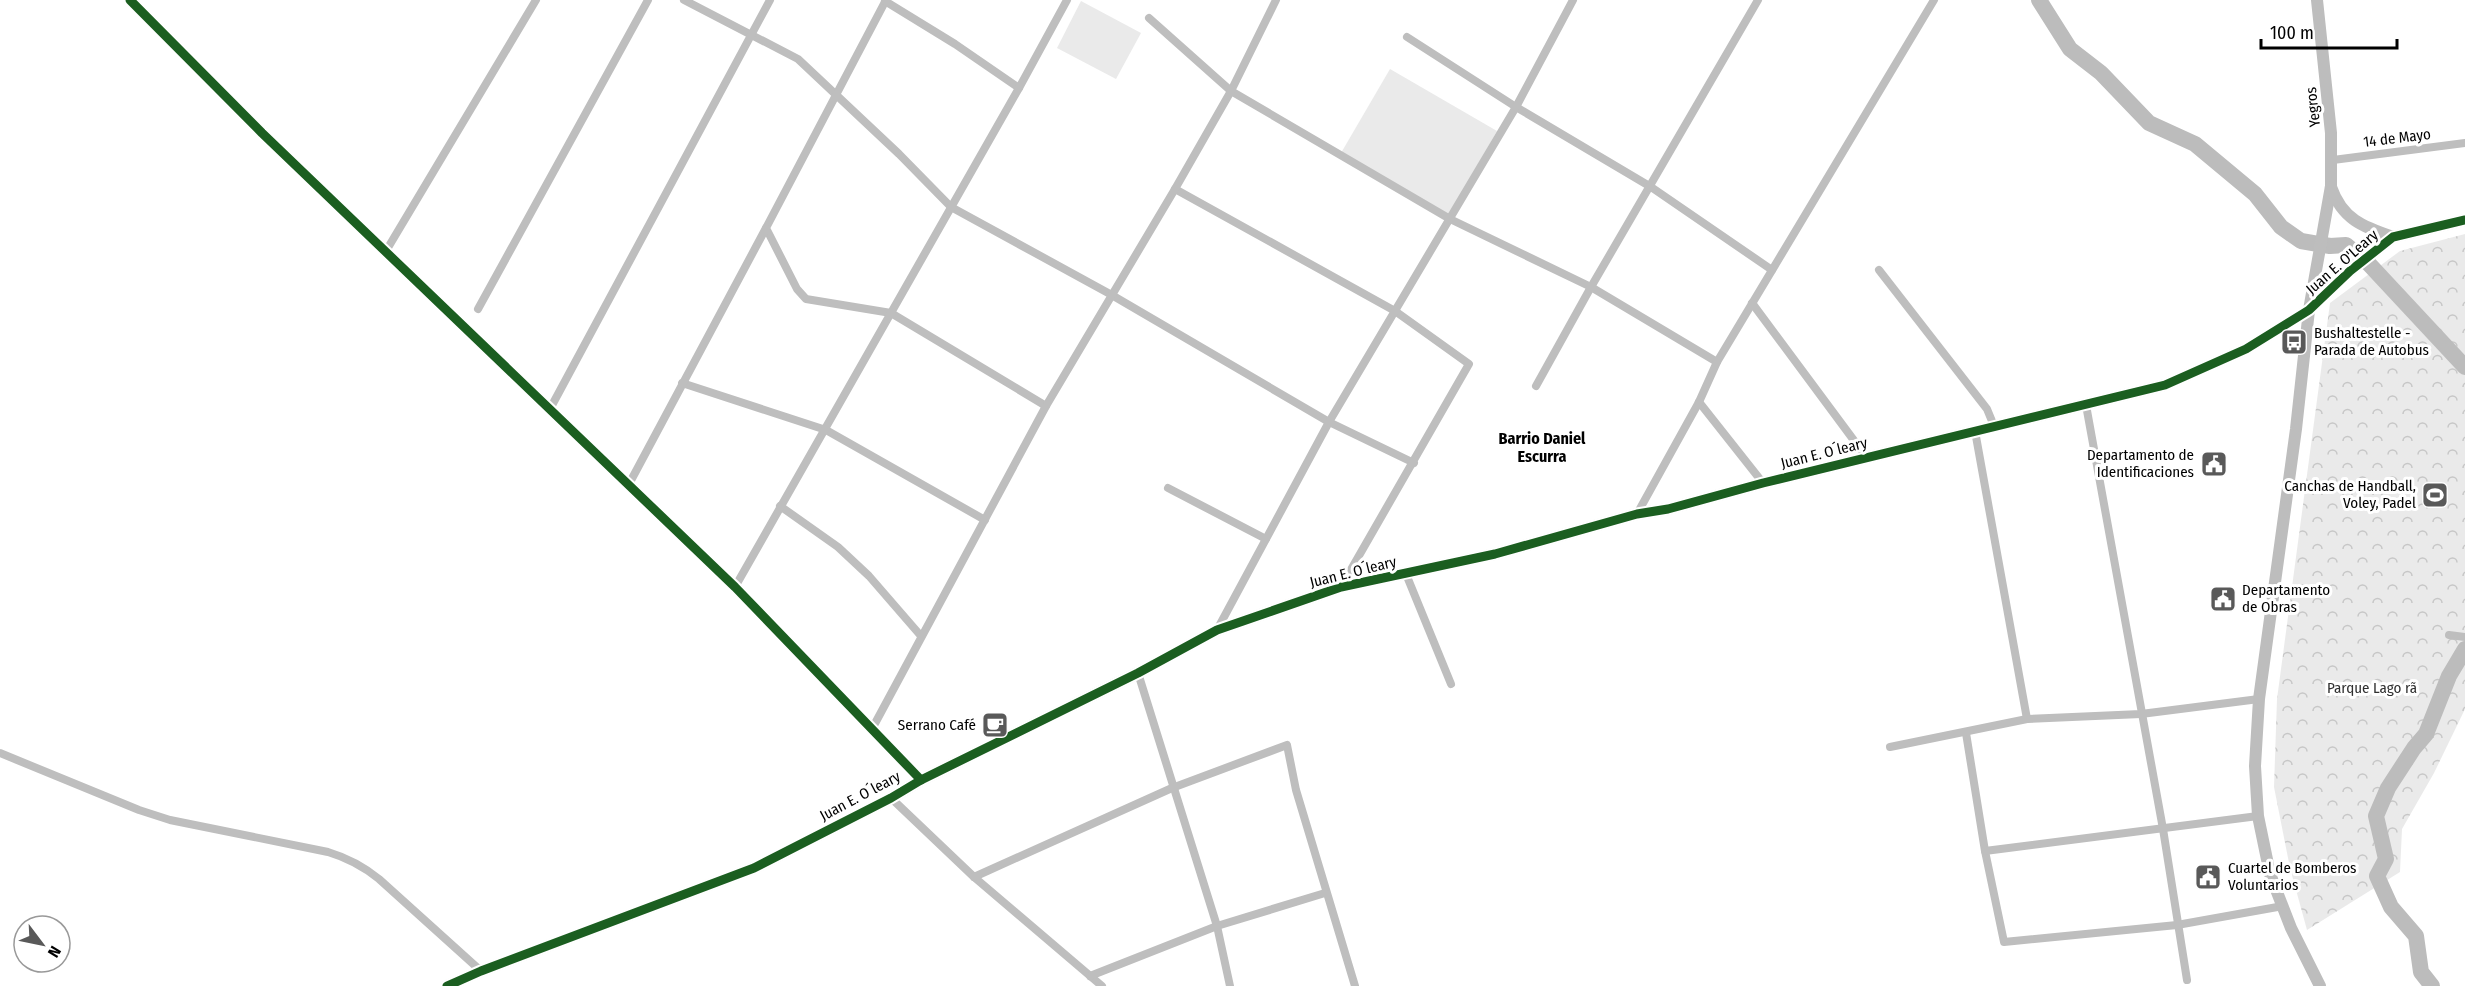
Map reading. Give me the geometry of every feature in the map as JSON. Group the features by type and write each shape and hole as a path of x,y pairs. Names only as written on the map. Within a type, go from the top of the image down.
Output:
{"main road":[{"name":"Yegros","path":"2317,0 2333,160 2331,186 2308,310 2296,429 2259,699 2254,766 2258,816 2270,874 2320,986"},
{"path":"2331,186 2337,204 2343,211 2369,228 2393,237"}],"street":[{"path":"130,0 262,133 735,587 921,780"},
{"path":"386,251 536,0"},
{"path":"478,309 648,0"},
{"path":"684,0 798,59 951,207 1110,294 1329,422 1414,463"},
{"path":"550,409 770,0"},
{"path":"628,486 885,0 1019,88"},
{"path":"735,587 1067,0"},
{"path":"872,729 1046,406 1231,92 1276,0"},
{"path":"1217,630 1329,422 1516,107 1573,0"},
{"path":"1536,386 1758,0"},
{"path":"1637,514 1699,402 1717,362 1934,0"},
{"path":"1149,18 1231,92 1450,219 1591,287 1717,362"},
{"path":"1407,37 1516,107 1651,187 1772,270"},
{"name":"14 de Mayo","path":"2333,160 2465,143"},
{"path":"1175,189 1395,311 1469,364 1341,587"},
{"name":"Juan E. O'Leary","path":"2308,310 2350,271 2393,237 2465,220"},
{"path":"766,228 796,289 806,298 891,313 1046,406"},
{"path":"1879,270 1987,409 1994,426"},
{"path":"1752,303 1867,458"},
{"name":"Juan E. O´leary","path":"447,986 481,971 754,868 891,798 921,780 1138,673 1217,630 1341,587 1495,554 1637,514 1668,509 1763,483 2165,385 2246,349 2308,310"},
{"path":"682,383 825,430 985,520"},
{"path":"1699,402 1763,483"},
{"path":"2086,405 2163,829 2187,980"},
{"path":"1975,431 2027,719"},
{"path":"1168,488 1266,539"},
{"path":"780,506 838,547 868,576 921,636"},
{"path":"1406,574 1451,684"},
{"path":"2449,636 2465,637"},
{"path":"1138,673 1172,788 1217,926 1230,986"},
{"path":"1890,747 2027,719 2141,714 2259,699"},
{"path":"1966,733 1985,851 2004,942 2177,925 2283,906"},
{"path":"974,877 1172,788 1287,745 1296,790 1325,893 1355,986"},
{"path":"0,753 139,810 170,820 346,857 379,879 481,971"},
{"path":"891,798 974,877 1102,986"},
{"path":"1985,851 2258,816"},
{"path":"1090,976 1217,926 1325,893"}],"green space":[{"path":"1081,1 1141,33 1116,79 1057,48"},
{"path":"1390,69 1497,131 1449,215 1341,153"},
{"name":"Parque Lago rã","path":"2465,234 2465,709 2434,773 2402,829 2400,872 2307,930 2290,868 2274,787 2277,699 2330,303 2400,251"}],"waterway":[{"path":"2039,0 2070,49 2101,73 2149,123 2195,144 2255,194 2281,227 2301,241 2330,246 2346,245 2369,264 2465,367"},
{"path":"2432,986 2421,972 2416,936 2391,907 2377,876 2386,859 2376,816 2388,788 2426,734 2449,676 2465,649"}],"cycle path":[{"path":"130,0 262,133 735,587 921,780"},
{"path":"447,986 481,971 754,868 891,798 921,780 1138,673 1217,630 1341,587 1495,554 1637,514 1668,509 1763,483 2165,385 2246,349 2309,310 2350,271 2393,237 2465,220"}],"place":[{"name":"Bushaltestelle - Parada de Autobus","path":"2294,342"},
{"name":"Departamento de Identificaciones","path":"2214,464"},
{"name":"Canchas de Handball, Voley, Padel","path":"2435,495"},
{"name":"Departamento de Obras","path":"2223,599"},
{"name":"Serrano Café","path":"995,725"},
{"name":"Cuartel de Bomberos Voluntarios","path":"2208,877"}],"district":[{"name":"Barrio Daniel Escurra","path":"1542,447"}]}
